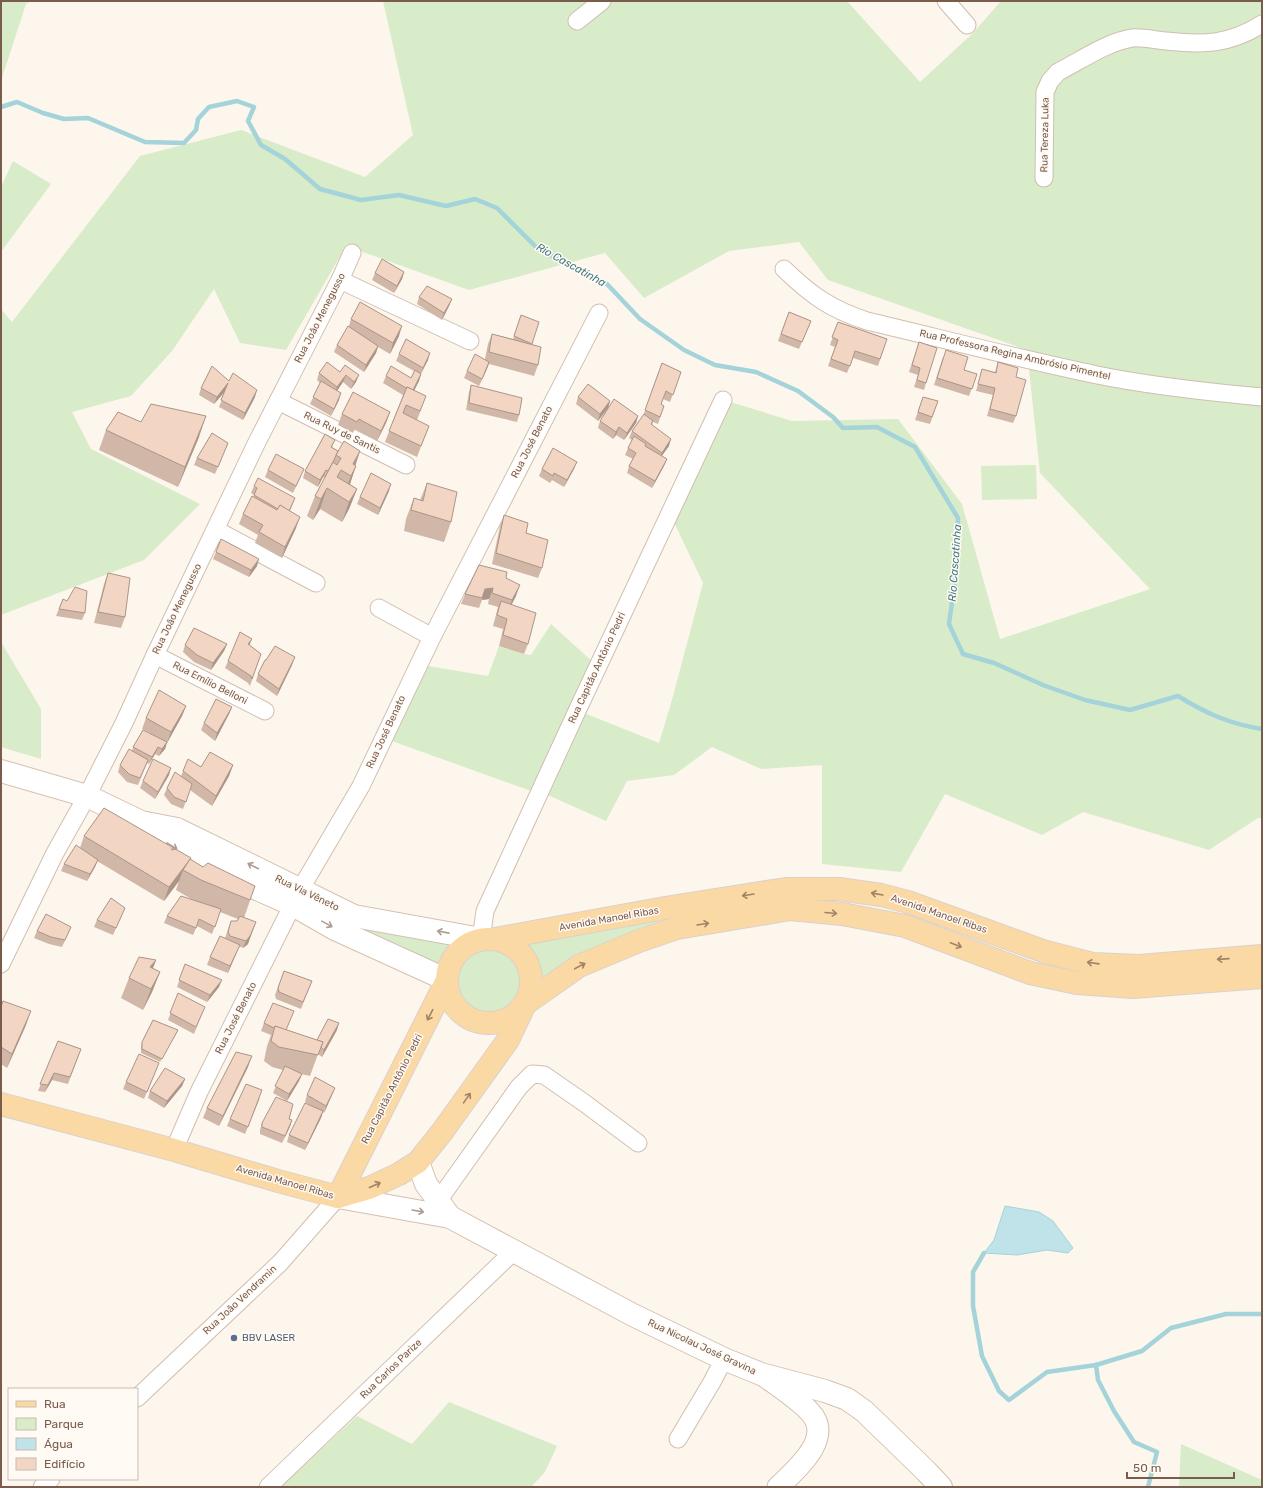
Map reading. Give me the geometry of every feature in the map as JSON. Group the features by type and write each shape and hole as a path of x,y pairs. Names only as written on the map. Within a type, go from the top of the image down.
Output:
{"main road":[{"name":"Rua Via Vêneto","path":"1,771 87,796 142,822 177,829 252,865 335,929 447,980"},
{"name":"Avenida Manoel Ribas","path":"488,939 665,908 786,889 839,889 881,895 908,902 1043,951 1093,964 1139,966 1262,956"},
{"name":"Rua Via Vêneto","path":"296,898 354,916 488,939"},
{"name":"Avenida Manoel Ribas","path":"508,1040 525,1004 579,966 639,941 677,928 790,909 842,914 905,926 1030,973 1077,983 1133,987 1262,977"},
{"path":"488,939 509,943 520,952 528,963 532,977 530,991 525,1004 516,1014 504,1021 490,1023 477,1022 464,1016 455,1006 449,994 447,980 450,966 457,954 468,944 488,939"},
{"name":"Rua Capitão Antônio Pedri","path":"338,1197 447,980"},
{"name":"Avenida Manoel Ribas","path":"1,1104 174,1150 278,1182 338,1197 369,1188 399,1174 418,1162 442,1132 508,1040 558,980"},
{"name":"Rua Nicolau José Gravina","path":"418,1162 426,1184 444,1209"},
{"name":"Rua Nicolau José Gravina","path":"338,1197 444,1209 633,1315 724,1359 761,1374 825,1391 847,1399 864,1412 941,1487"}],"street":[{"path":"946,1 967,25"},
{"path":"577,21 596,3"},
{"name":"Rua Tereza Luka","path":"1044,178 1046,92 1050,81 1058,72 1122,40 1135,38 1207,44 1236,37 1249,32 1262,24"},
{"name":"Rua João Menegusso","path":"1,964 9,935 87,796 124,723 257,442 340,280 352,253"},
{"name":"Rua Professora Regina Ambrósio Pimentel","path":"784,269 805,289 823,302 845,314 867,321 1098,375 1211,393 1262,397"},
{"path":"340,280 470,341"},
{"name":"Rua José Benato","path":"174,1150 199,1092 296,898 361,786 432,637 599,312"},
{"name":"Rua Capitão Antônio Pedri","path":"488,939 485,911 580,704 723,400"},
{"name":"Rua Ruy de Santis","path":"278,401 406,465"},
{"path":"216,530 316,584"},
{"path":"379,608 432,637"},
{"name":"Rua Emílio Belloni","path":"155,655 265,711"},
{"path":"444,1209 520,1087 532,1074 544,1075 638,1143"},
{"name":"Rua João Vendramin","path":"138,1397 280,1263 338,1197"},
{"name":"Rua Carlos Parize","path":"268,1487 515,1250"},
{"path":"678,1439 724,1359"},
{"path":"761,1374 800,1403 815,1418 818,1432 815,1444 807,1458 778,1487"},
{"path":"42,1487 50,1480"}],"green space":[{"path":"1,1 31,1 26,4 1,81"},
{"path":"383,1 847,1 920,82 973,33 1001,1 1262,1 1262,818 1258,818 1209,850 1083,812 1042,835 945,794 901,872 822,864 822,765 761,769 712,747 674,775 627,781 606,821 541,792 579,711 659,743 703,583 670,514 724,400 792,421 898,419 962,504 1000,639 1150,589 1040,473 1027,350 828,280 799,242 729,251 644,298 605,253 469,290 346,246 286,350 240,343 214,289 172,351 131,396 72,412 91,449 200,504 144,560 1,615 1,309 12,322 140,156 241,130 365,177 413,135"},
{"path":"13,161 51,184 1,252 1,187"},
{"path":"1036,465 1037,499 982,500 981,466"},
{"path":"551,624 594,663 534,792 389,740 428,666 488,676 499,646 531,655"},
{"path":"1,642 41,709 41,759 1,747"},
{"path":"657,919 660,924 536,992 538,975 535,963 515,940"},
{"path":"345,920 460,944 440,974"},
{"path":"484,949 496,949 513,958 520,969 522,981 520,993 513,1004 496,1013 484,1013 472,1008 463,999 458,987 458,975 463,963 472,954"},
{"path":"449,1402 557,1446 545,1472 531,1487 281,1487 357,1416 412,1444"},
{"path":"1181,1444 1262,1480 1262,1487 1179,1487"}],"water":[{"path":"1005,1206 1039,1212 1053,1221 1073,1248 1068,1253 1047,1250 1017,1255 984,1253 994,1240"}],"building":[{"path":"382,259 404,272 397,286 375,273"},
{"path":"427,286 452,299 444,313 419,297"},
{"path":"360,302 402,326 393,343 351,319"},
{"path":"789,312 811,321 802,342 781,334"},
{"path":"521,315 539,322 532,344 514,336"},
{"path":"838,322 887,339 880,359 855,351 850,366 831,359 838,340 832,337"},
{"path":"348,326 378,346 366,365 337,345"},
{"path":"492,334 541,347 538,365 489,352"},
{"path":"406,339 430,353 423,368 399,354"},
{"path":"919,342 937,348 926,383 917,380 920,368 912,365"},
{"path":"946,350 968,357 964,370 977,374 972,389 937,378"},
{"path":"475,354 489,362 482,379 467,371"},
{"path":"327,362 340,372 345,365 359,375 354,382 346,375 337,387 319,373"},
{"path":"998,362 1018,368 1016,377 1026,380 1016,416 990,409 995,388 978,384 982,369 996,373"},
{"path":"662,363 681,372 673,395 666,391 661,404 664,406 660,417 645,410"},
{"path":"212,366 229,381 233,373 257,390 245,413 221,400 228,383 217,397 201,388"},
{"path":"391,366 411,378 415,370 421,374 413,390 407,387 406,388 386,376"},
{"path":"321,381 341,393 334,409 313,397"},
{"path":"588,384 610,401 600,414 578,397"},
{"path":"471,385 522,398 519,415 469,403"},
{"path":"407,387 426,396 420,411 406,405 403,413 429,426 421,446 389,431"},
{"path":"353,392 390,412 381,431 359,419 357,422 342,414"},
{"path":"923,397 938,401 932,417 918,412"},
{"path":"614,399 638,416 627,433 619,427 616,432 600,421"},
{"path":"151,404 206,416 185,467 106,430 118,412 141,422"},
{"path":"644,414 653,421 651,424 671,439 662,453 632,431"},
{"path":"212,433 228,443 218,467 197,458"},
{"path":"325,434 335,440 331,447 338,451 328,471 326,470 320,480 305,471"},
{"path":"634,436 646,444 645,446 667,459 655,481 629,466 636,453 628,448"},
{"path":"344,441 360,451 353,464 356,466 351,476 341,470 337,477 357,489 349,502 327,488 321,499 315,496 333,462 337,465 341,458 336,455"},
{"path":"553,448 577,462 567,480 554,473 553,476 542,469"},
{"path":"276,454 304,469 296,486 268,470"},
{"path":"371,473 391,484 380,508 360,497"},
{"path":"258,478 295,498 289,511 280,505 278,509 254,495 257,488 254,486"},
{"path":"427,483 457,492 451,522 411,510 414,498 423,501"},
{"path":"252,496 277,510 280,505 300,517 285,547 259,532 263,525 243,514"},
{"path":"504,515 528,523 526,533 548,540 542,568 496,553"},
{"path":"221,539 259,559 251,570 216,552"},
{"path":"479,565 507,572 506,578 520,585 512,600 492,593 493,588 485,589 482,598 465,594"},
{"path":"108,573 130,578 125,617 98,612"},
{"path":"75,587 87,591 85,613 59,609 63,599 67,601"},
{"path":"501,601 536,613 528,644 503,635 507,619 497,615"},
{"path":"194,628 227,644 213,663 197,655 185,645"},
{"path":"240,632 252,639 248,644 261,654 252,679 251,676 228,661"},
{"path":"275,646 295,657 279,689 258,674 265,660"},
{"path":"159,690 186,706 171,732 146,718"},
{"path":"216,699 232,707 217,733 204,723"},
{"path":"143,730 167,742 162,749 158,747 152,757 133,747"},
{"path":"129,749 148,760 140,778 129,774 120,765"},
{"path":"210,752 233,765 216,796 183,771 188,759 201,767"},
{"path":"153,759 171,768 158,792 143,781"},
{"path":"175,772 192,784 186,802 174,797 167,788"},
{"path":"104,808 191,858 169,887 84,836"},
{"path":"76,845 98,860 90,874 64,864"},
{"path":"190,859 203,867 208,863 255,886 250,900 201,880 183,870"},
{"path":"181,896 221,909 215,927 199,919 196,928 167,916"},
{"path":"111,898 125,908 116,928 97,920"},
{"path":"46,914 71,927 65,940 51,937 37,931"},
{"path":"240,916 256,922 250,936 246,941 230,936 228,932 231,921 237,921"},
{"path":"220,936 240,945 230,966 210,957"},
{"path":"139,957 156,960 150,967 160,972 151,989 129,978"},
{"path":"185,964 222,980 210,995 179,980"},
{"path":"284,971 312,981 303,1002 279,992 278,988"},
{"path":"178,993 205,1007 196,1027 170,1013"},
{"path":"3,1001 31,1011 12,1054 1,1047 1,1007"},
{"path":"273,1003 294,1011 286,1030 275,1026 274,1028 264,1023"},
{"path":"328,1019 339,1023 324,1050 321,1047 323,1042 317,1040"},
{"path":"153,1020 178,1030 162,1059 142,1049 142,1042"},
{"path":"275,1026 323,1042 318,1055 279,1047 271,1041"},
{"path":"58,1041 81,1049 70,1077 54,1073 48,1085 40,1084"},
{"path":"236,1052 252,1056 223,1116 207,1108"},
{"path":"139,1054 159,1063 147,1092 126,1082"},
{"path":"285,1066 302,1074 289,1094 275,1086"},
{"path":"165,1068 185,1079 167,1101 150,1091"},
{"path":"315,1077 335,1088 326,1106 307,1095"},
{"path":"246,1084 262,1090 248,1127 230,1119"},
{"path":"276,1097 293,1104 289,1119 292,1120 285,1136 262,1127 262,1123"},
{"path":"305,1103 323,1111 308,1143 289,1135"}],"waterway":[{"name":"Rio Cascatinha","path":"1,107 17,102 43,113 64,119 88,118 145,142 184,143 196,130 198,119 209,107 237,101 254,107 248,121 261,145 285,159 320,189 361,200 399,195 446,206 475,199 497,208 538,249 607,284 640,319 684,350 715,365 756,372 798,391 833,417 843,428 877,427 915,447 958,518 957,566 949,624 963,654 994,663 1043,685 1085,700 1130,710 1178,696 1198,708 1228,721 1262,729"},
{"path":"984,1253 973,1272 973,1306 982,1356 999,1391 1009,1400 1047,1372 1096,1365"},
{"path":"1148,1487 1157,1452 1134,1442 1114,1411 1098,1380 1096,1365 1142,1351 1171,1328 1226,1314 1262,1314"}],"place":[{"name":"BBV LASER","path":"234,1338"}]}
